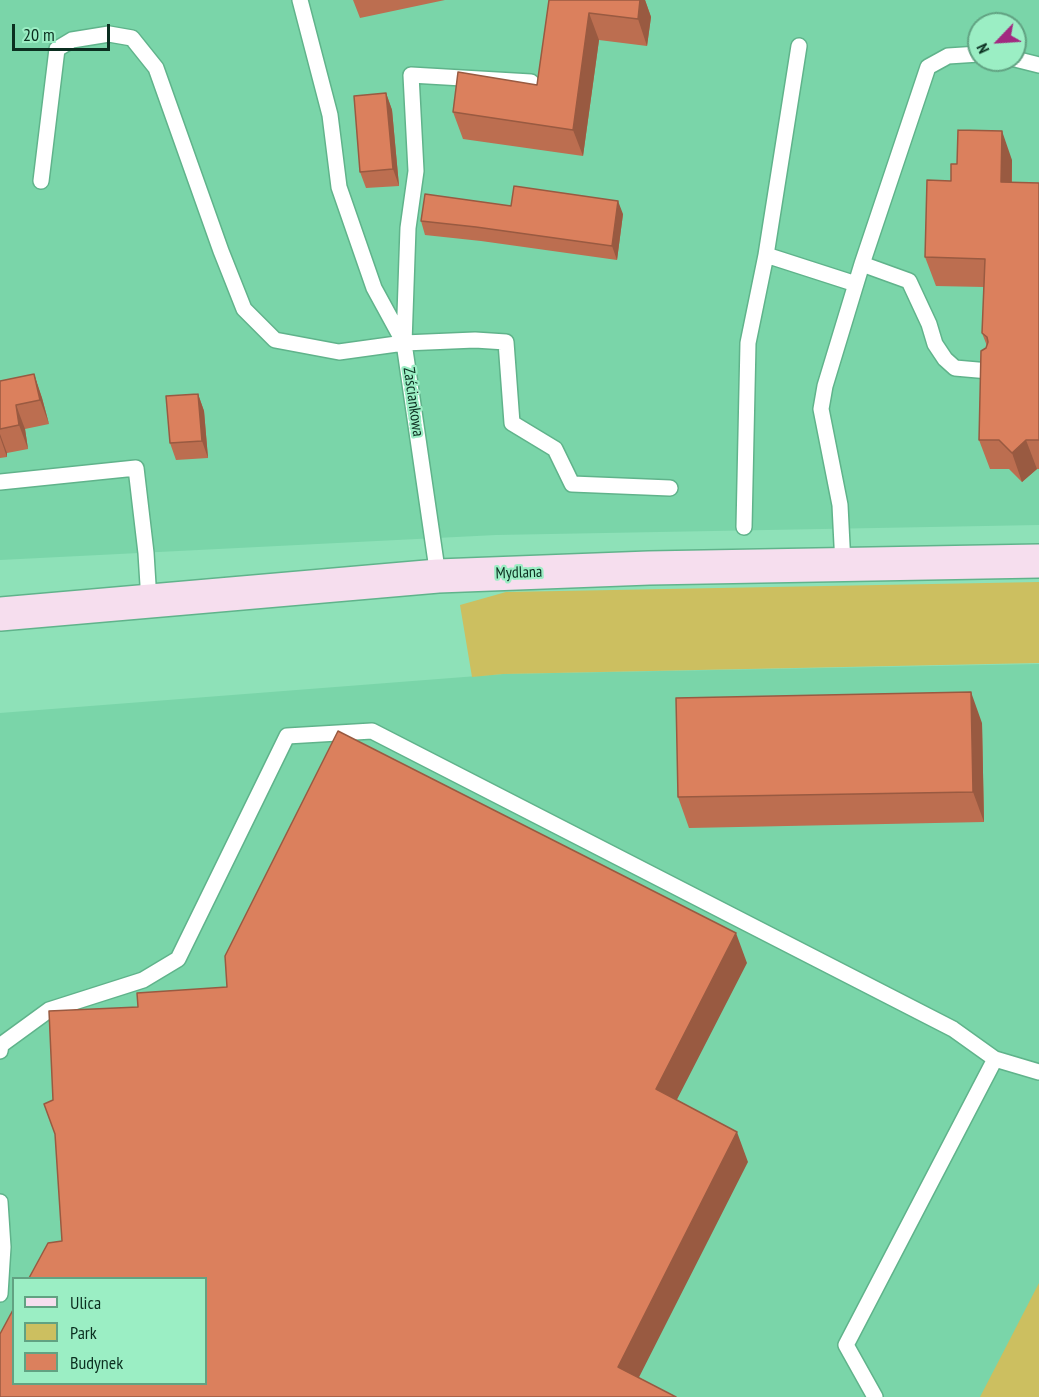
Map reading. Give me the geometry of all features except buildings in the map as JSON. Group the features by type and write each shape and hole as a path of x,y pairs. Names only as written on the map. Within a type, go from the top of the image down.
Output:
{"street":[{"name":"Mydlana","path":"0,614 438,576 649,568 1039,561"}],"lane":[{"path":"300,0 330,115 339,187 374,288 404,342"},
{"path":"41,181 57,49 72,40 109,34 132,38 156,68 244,309 275,340 339,352 404,342 475,340 506,342 512,423 555,449 572,484 670,488"},
{"path":"744,527 748,343 766,255 799,46"},
{"path":"843,565 840,505 821,410 825,386 862,264 928,67 948,56 967,55"},
{"name":"Zaściankowa","path":"438,576 404,342 408,228 416,171 411,75 531,82"},
{"path":"766,255 856,284"},
{"path":"862,264 909,281 929,324 935,344 945,359 955,368 989,371"},
{"path":"0,482 136,468 146,553 148,601"},
{"path":"0,1051 1,1046 49,1010 143,980 178,959 287,736 372,730 954,1029 995,1059 1039,1072"},
{"path":"874,1397 846,1345 995,1059"},
{"path":"0,1202 3,1247 0,1294"}],"shaded area":[{"path":"0,0 1039,0 1039,525 496,535 0,560"},
{"path":"1039,664 1039,1397 0,1397 0,713 503,674"}],"green space":[{"path":"1039,582 1039,663 503,674 472,677 460,605 506,592"},
{"path":"1039,1283 1039,1397 980,1397"}]}
